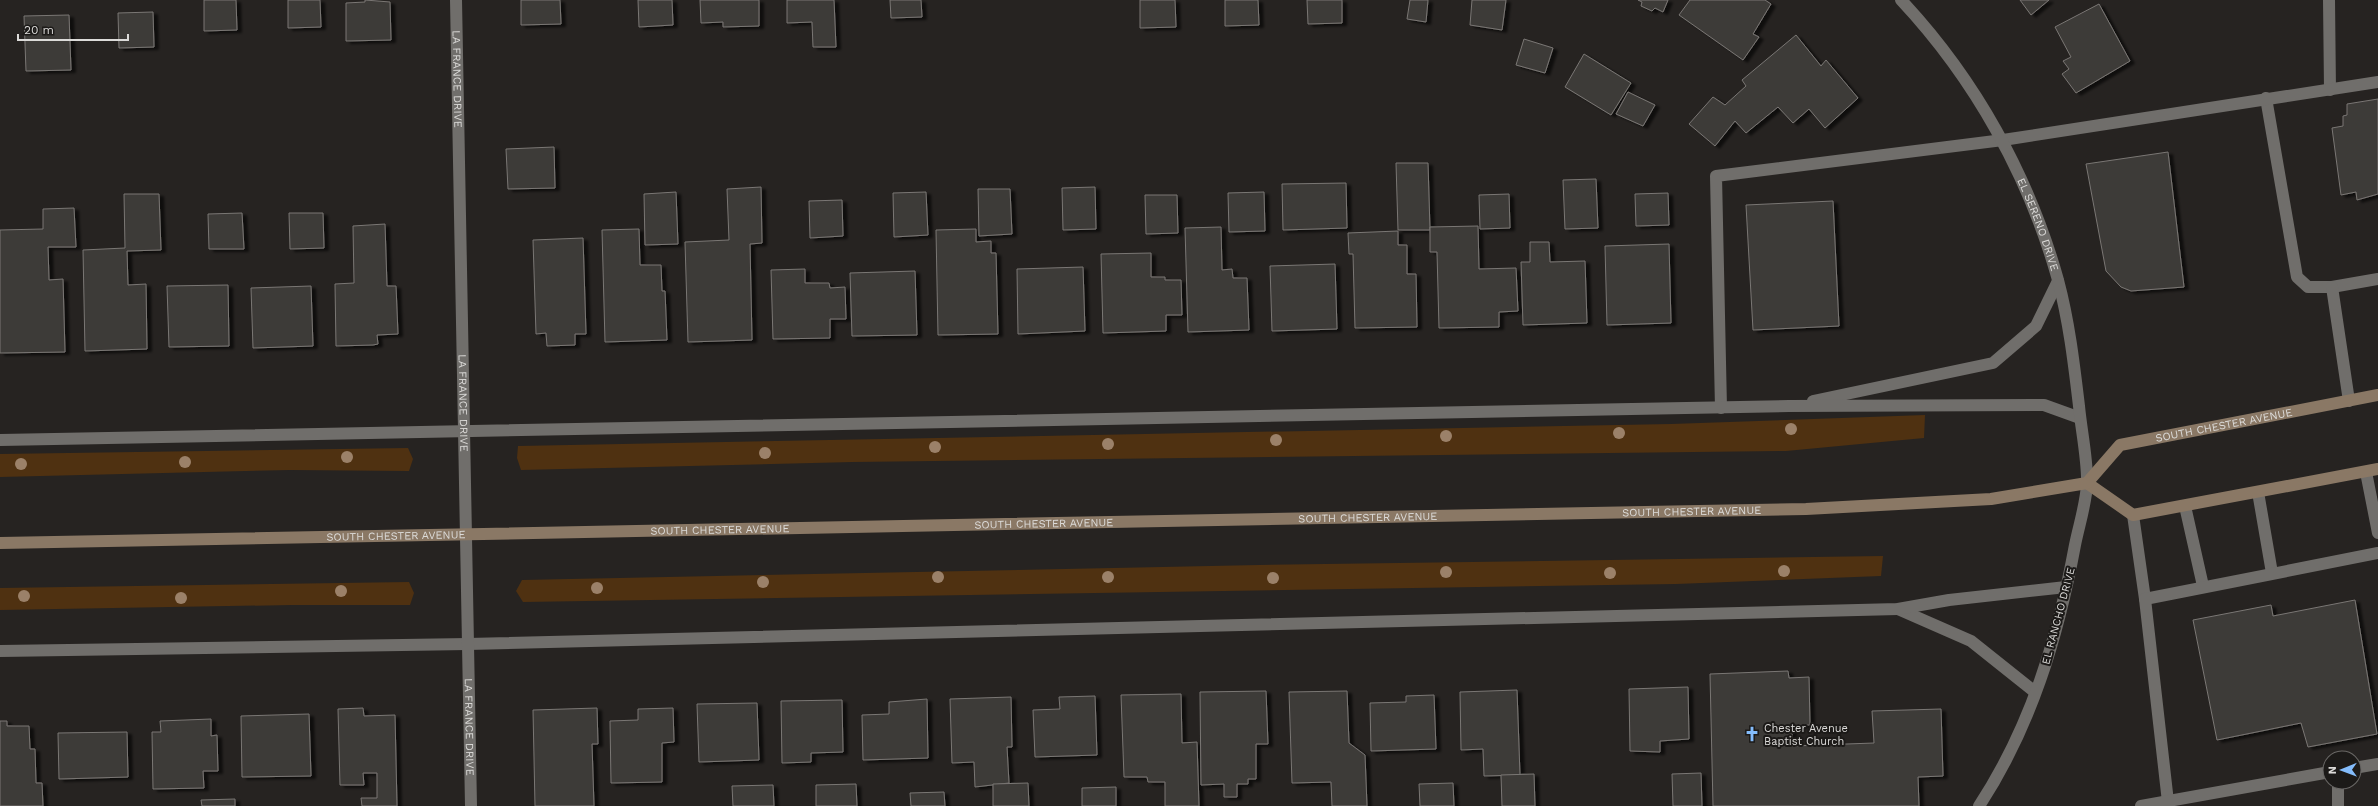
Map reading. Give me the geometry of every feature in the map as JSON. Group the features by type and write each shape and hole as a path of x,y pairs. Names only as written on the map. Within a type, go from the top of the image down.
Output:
{"main road":[{"name":"SOUTH CHESTER AVENUE","path":"0,543 1806,509 1991,499 2087,484 2120,446 2378,395"},
{"path":"2087,484 2133,515 2372,471"}],"street":[{"name":"LA FRANCE DRIVE","path":"456,0 471,806"},
{"name":"EL SERENO DRIVE","path":"1901,0 1922,23 1964,78 2003,140 2032,204 2058,280 2073,349 2087,484"},
{"path":"2329,0 2330,90"},
{"path":"1721,408 1716,176 2003,140 2266,98 2378,82"},
{"path":"2266,98 2297,277 2308,287 2332,287 2378,279"},
{"path":"1790,406 1993,363 2036,326 2058,280"},
{"path":"2332,287 2349,401"},
{"path":"0,440 1790,406 2044,405 2080,418"},
{"path":"2372,471 2378,533"},
{"name":"EL RANCHO DRIVE","path":"1979,806 1993,785 2024,723 2052,647 2087,484"},
{"path":"2258,492 2272,574"},
{"path":"2185,506 2203,586"},
{"path":"2133,515 2168,802"},
{"path":"2144,599 2203,586 2378,553"},
{"path":"0,651 468,644 1898,609 1949,600 2066,586"},
{"path":"1898,609 1971,641 2035,692"},
{"path":"2362,767 2378,764"},
{"path":"2141,806 2322,773"},
{"path":"2338,790 2338,806"}],"shaded area":[{"path":"1925,415 1924,438 1786,451 853,462 521,470 517,458 518,446 1671,424"},
{"path":"408,448 413,459 409,471 290,470 0,477 0,454"},
{"path":"1883,556 1881,576 1676,584 523,602 516,591 522,580 1259,565"},
{"path":"409,582 414,593 410,605 292,605 0,610 0,588"}],"building":[{"path":"204,0 236,0 237,30 204,31"},
{"path":"288,0 320,0 321,27 288,28"},
{"path":"365,0 390,2 391,40 346,41 346,3 365,2"},
{"path":"521,0 560,0 561,24 521,25"},
{"path":"638,0 672,0 673,25 639,27"},
{"path":"700,0 759,0 759,26 723,27 723,22 701,23"},
{"path":"787,0 834,0 836,47 813,47 812,22 787,23"},
{"path":"890,0 921,0 922,17 891,18"},
{"path":"1140,0 1175,0 1176,27 1140,28"},
{"path":"1225,0 1258,0 1259,25 1225,26"},
{"path":"1307,0 1342,0 1342,23 1308,24"},
{"path":"1410,0 1428,0 1426,22 1407,19"},
{"path":"1472,0 1506,0 1502,30 1470,25"},
{"path":"1638,0 1668,0 1663,12 1655,8 1652,11 1641,6 1642,2"},
{"path":"1690,0 1765,0 1771,4 1753,34 1759,37 1743,60 1679,15"},
{"path":"2020,0 2049,0 2031,15"},
{"path":"2099,4 2130,61 2076,93 2062,74 2069,69 2063,61 2071,57 2055,27"},
{"path":"153,12 154,47 119,48 118,13"},
{"path":"69,15 71,70 26,71 24,16"},
{"path":"1796,35 1821,66 1826,60 1858,98 1825,128 1809,109 1793,123 1778,107 1746,133 1735,121 1715,146 1689,124 1713,97 1725,105 1746,86 1742,80"},
{"path":"1524,39 1553,48 1545,73 1516,65"},
{"path":"1584,54 1631,83 1611,115 1565,87"},
{"path":"1628,92 1655,105 1643,126 1616,114"},
{"path":"2378,99 2378,194 2357,200 2356,192 2341,195 2332,128 2343,126 2343,116 2347,115 2347,104"},
{"path":"554,147 555,188 508,189 506,149"},
{"path":"2168,152 2184,287 2131,291 2121,287 2106,271 2086,164"},
{"path":"1396,163 1428,163 1430,230 1398,230"},
{"path":"1596,179 1598,228 1565,229 1563,180"},
{"path":"1346,183 1347,228 1283,230 1282,184"},
{"path":"761,187 762,243 750,244 752,340 688,342 685,242 729,240 727,189"},
{"path":"1095,187 1096,229 1063,230 1062,188"},
{"path":"978,189 1010,189 1012,234 979,236"},
{"path":"676,192 678,244 645,245 644,194"},
{"path":"926,192 928,235 894,237 893,193"},
{"path":"1264,192 1265,231 1229,232 1228,193"},
{"path":"1668,193 1669,225 1636,226 1635,194"},
{"path":"124,194 159,194 161,250 127,251 128,285 146,284 147,349 85,351 83,250 125,248"},
{"path":"1509,194 1510,228 1480,229 1479,195"},
{"path":"1145,195 1177,195 1178,233 1146,234"},
{"path":"842,200 843,236 810,238 809,201"},
{"path":"1833,201 1839,326 1753,330 1746,205"},
{"path":"74,208 76,247 48,247 49,280 63,279 65,352 0,353 0,230 43,229 43,209"},
{"path":"242,213 244,249 209,249 208,214"},
{"path":"289,213 323,213 324,248 290,249"},
{"path":"385,224 387,286 396,286 398,334 377,335 378,344 373,345 336,346 335,284 354,283 353,226"},
{"path":"1478,226 1479,269 1516,268 1518,311 1499,312 1499,327 1439,328 1437,252 1430,252 1430,227"},
{"path":"1221,227 1222,270 1232,269 1233,278 1247,278 1249,330 1188,332 1185,228"},
{"path":"639,229 640,265 661,265 662,291 665,291 667,340 605,342 602,230"},
{"path":"976,229 976,242 991,241 991,253 996,253 998,334 938,335 936,230"},
{"path":"1398,231 1398,245 1407,245 1407,274 1416,274 1417,327 1355,328 1353,254 1349,254 1348,233"},
{"path":"583,238 586,334 575,334 575,345 547,346 546,333 536,334 533,240"},
{"path":"1530,242 1549,242 1550,262 1585,261 1587,323 1523,325 1521,262 1530,262"},
{"path":"1669,244 1671,323 1607,325 1605,246"},
{"path":"1151,253 1151,277 1165,277 1165,280 1181,280 1182,315 1166,315 1166,331 1103,333 1101,254"},
{"path":"1335,264 1337,329 1272,331 1270,266"},
{"path":"1083,267 1085,331 1018,334 1017,269"},
{"path":"805,269 805,283 829,283 830,288 845,287 846,319 830,319 830,338 773,339 771,270"},
{"path":"915,271 917,335 852,336 850,273"},
{"path":"228,285 229,346 169,347 167,286"},
{"path":"311,286 313,346 253,348 251,288"},
{"path":"2355,600 2377,734 2308,747 2301,723 2217,740 2193,620 2271,605 2273,616"},
{"name":"Chester Avenue Baptist Church","path":"1788,671 1789,678 1809,677 1810,725 1792,725 1792,746 1874,743 1872,711 1941,709 1943,776 1918,777 1919,806 1713,806 1710,674"},
{"path":"1688,687 1689,739 1660,741 1660,752 1630,751 1629,689"},
{"path":"1517,690 1520,775 1484,776 1483,749 1461,750 1460,692"},
{"path":"1266,691 1268,744 1256,744 1256,779 1248,779 1248,784 1237,784 1237,797 1224,797 1224,784 1201,785 1200,692"},
{"path":"1347,691 1349,743 1365,755 1367,806 1332,806 1331,782 1292,783 1289,692"},
{"path":"1181,694 1182,743 1197,742 1199,806 1165,806 1165,782 1148,782 1147,777 1124,777 1121,695"},
{"path":"1434,695 1436,749 1371,751 1370,703 1406,702 1406,696"},
{"path":"1095,696 1097,755 1035,757 1033,710 1060,709 1059,697"},
{"path":"1011,697 1012,747 1007,747 1009,783 975,787 974,762 952,763 950,699"},
{"path":"927,699 928,758 863,760 862,715 889,714 889,702"},
{"path":"842,700 843,752 811,753 811,762 782,763 781,701"},
{"path":"757,703 759,760 699,762 697,704"},
{"path":"363,708 364,716 395,715 397,806 362,806 361,798 377,798 377,773 363,773 364,785 340,785 338,709"},
{"path":"597,708 598,744 592,744 594,806 535,806 533,710"},
{"path":"673,708 674,742 662,743 662,782 611,783 610,721 638,720 638,709"},
{"path":"309,714 311,776 242,777 241,716"},
{"path":"211,719 211,736 217,735 218,771 203,771 204,788 153,789 152,732 161,732 160,721"},
{"path":"0,721 7,721 7,726 29,726 30,749 35,749 36,783 42,783 43,806 0,806"},
{"path":"127,732 128,777 59,779 58,733"},
{"path":"1701,773 1702,806 1673,806 1672,774"},
{"path":"1534,774 1535,806 1502,806 1501,775"},
{"path":"1028,783 1029,806 993,806 993,784"},
{"path":"1453,783 1454,806 1420,806 1419,784"},
{"path":"856,784 857,806 816,806 816,785"},
{"path":"773,785 774,806 733,806 732,786"},
{"path":"1116,787 1116,806 1082,806 1082,788"},
{"path":"944,792 945,806 911,806 910,793"},
{"path":"235,799 235,806 202,806 201,800"}],"place":[{"name":"Chester Avenue Baptist Church","path":"1752,734"}]}
